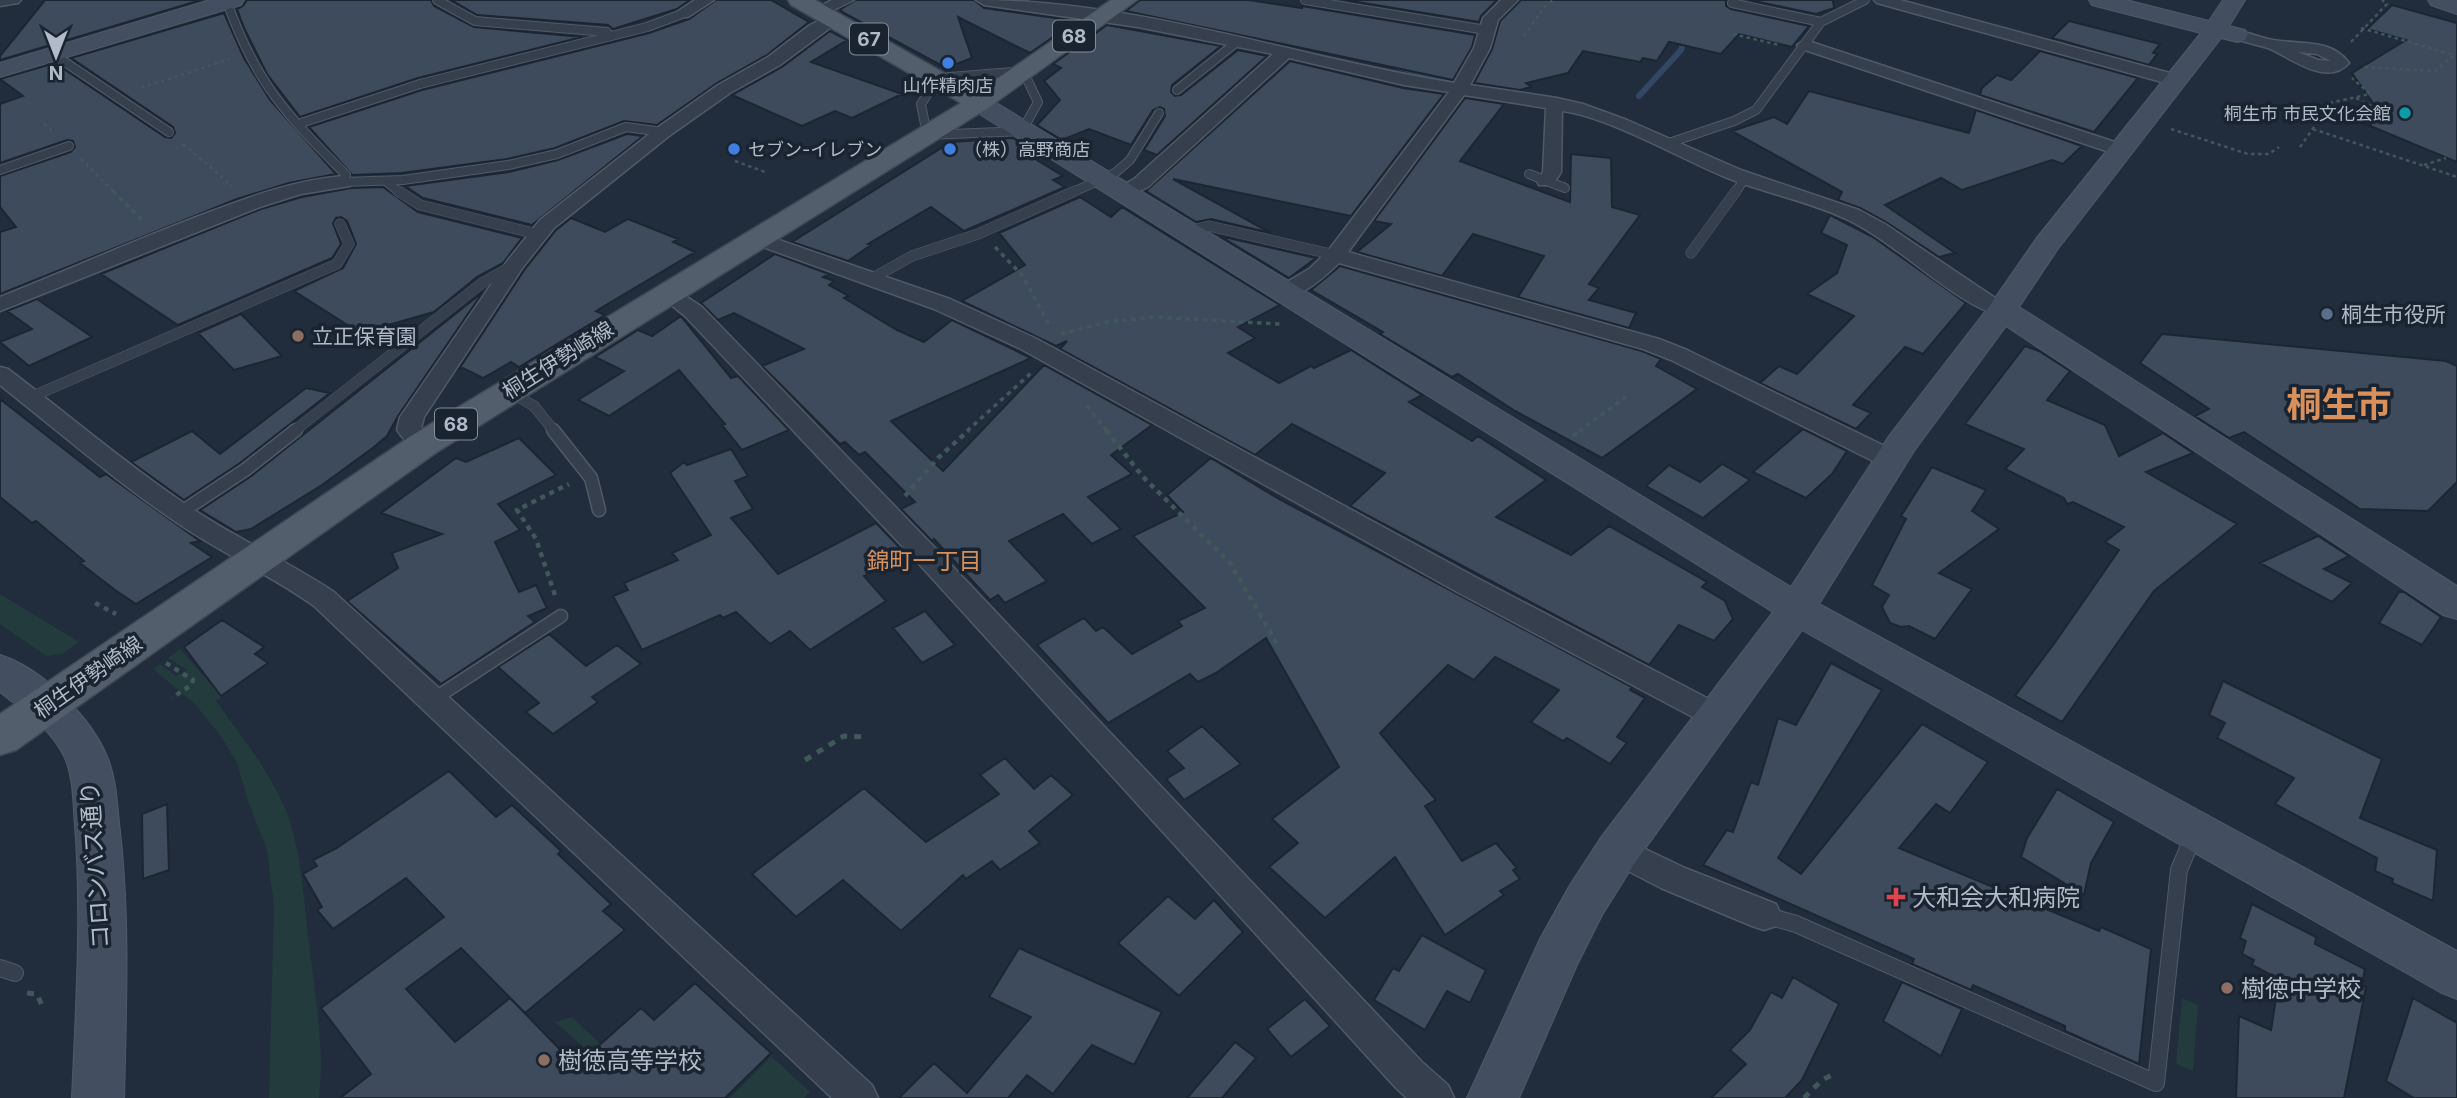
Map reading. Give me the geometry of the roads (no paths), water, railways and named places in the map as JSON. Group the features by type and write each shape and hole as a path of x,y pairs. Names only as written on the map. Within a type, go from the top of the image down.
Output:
{"main road":[{"name":"桐生伊勢崎線","path":"0,737 424,444 979,103 1126,0"},
{"name":"67","path":"824,7 979,103"}],"street":[{"path":"0,1 13,0"},
{"path":"682,14 706,0"},
{"path":"984,0 1238,41 1405,80 1557,103 1609,119 1745,178 1831,205 1864,220 1967,291 2002,310 2457,605"},
{"path":"1284,308 1335,256 1460,88 1482,48 1491,18 1510,0"},
{"path":"1882,0 2175,80"},
{"path":"2100,0 2274,45"},
{"path":"1493,1098 1566,936 1618,850 1797,608 1890,459 2002,310 2046,245 2175,80 2228,33 2234,0"},
{"path":"2439,0 2457,7"},
{"path":"0,70 228,1"},
{"path":"424,444 410,430 412,417 537,234 663,132 724,89 774,61 816,27 824,7"},
{"path":"1803,48 2121,150"},
{"path":"1111,186 1141,183 1285,52"},
{"path":"979,103 1185,232 1284,308 1845,637 2457,976"},
{"path":"1537,177 1552,172 1553,111 1557,103"},
{"path":"0,305 159,237 251,203 297,187 343,182"},
{"path":"757,238 1054,347 1448,574 1716,716"},
{"path":"1335,256 1651,344 1679,355 1890,459"},
{"path":"668,293 694,312 887,514 1390,1055 1436,1098"},
{"path":"0,374 180,513 231,546 283,570 324,599 859,1098"},
{"name":"コロンバス通り","path":"0,670 46,706 76,739 86,755 93,786 101,886 98,1098"},
{"path":"1618,850 1673,878 1763,915"}],"lane":[{"path":"437,0 475,21 610,34"},
{"path":"1305,0 1486,30"},
{"path":"1666,144 1734,121 1756,110 1821,22 1865,0"},
{"path":"228,1 248,53 279,106 345,175 343,182 386,181 482,169 545,157 626,127 663,132"},
{"path":"1732,3 1821,22"},
{"path":"298,124 420,84 610,34 647,27 682,14"},
{"path":"1177,90 1238,41"},
{"path":"53,54 169,132"},
{"path":"1023,71 1038,102 1022,131 927,135 919,109 920,102 938,78 1023,71"},
{"path":"871,279 912,256 1111,186 1115,173 1130,160 1158,113"},
{"path":"0,170 69,146"},
{"path":"1537,177 1565,188"},
{"path":"1691,253 1709,233 1745,178"},
{"path":"386,181 409,200 420,205 537,234"},
{"path":"31,397 337,264 349,244 340,224"},
{"path":"1185,232 1209,226 1335,256"},
{"path":"180,513 245,470 482,283 515,264"},
{"path":"507,391 534,406 591,478 600,510"},
{"path":"434,699 561,616"},
{"path":"1763,915 1796,924 2156,1083 2179,870 2195,830"}],"waterway":[{"path":"1021,0 1027,0"},
{"path":"1639,96 1681,50 1686,35"},
{"path":"1396,66 1453,82"}],"place":[{"name":"山作精肉店","path":"948,63"},
{"name":"桐生市 市民文化会館","path":"2405,113"},
{"name":"セブン-イレブン","path":"734,149"},
{"name":"（株）高野商店","path":"950,149"},
{"name":"桐生市役所","path":"2327,314"},
{"name":"立正保育園","path":"298,336"},
{"name":"大和会大和病院","path":"1896,897"},
{"name":"樹徳中学校","path":"2227,988"},
{"name":"樹徳高等学校","path":"544,1060"}],"district":[{"name":"桐生市","path":"2339,404"},
{"name":"錦町一丁目","path":"924,561"}]}
